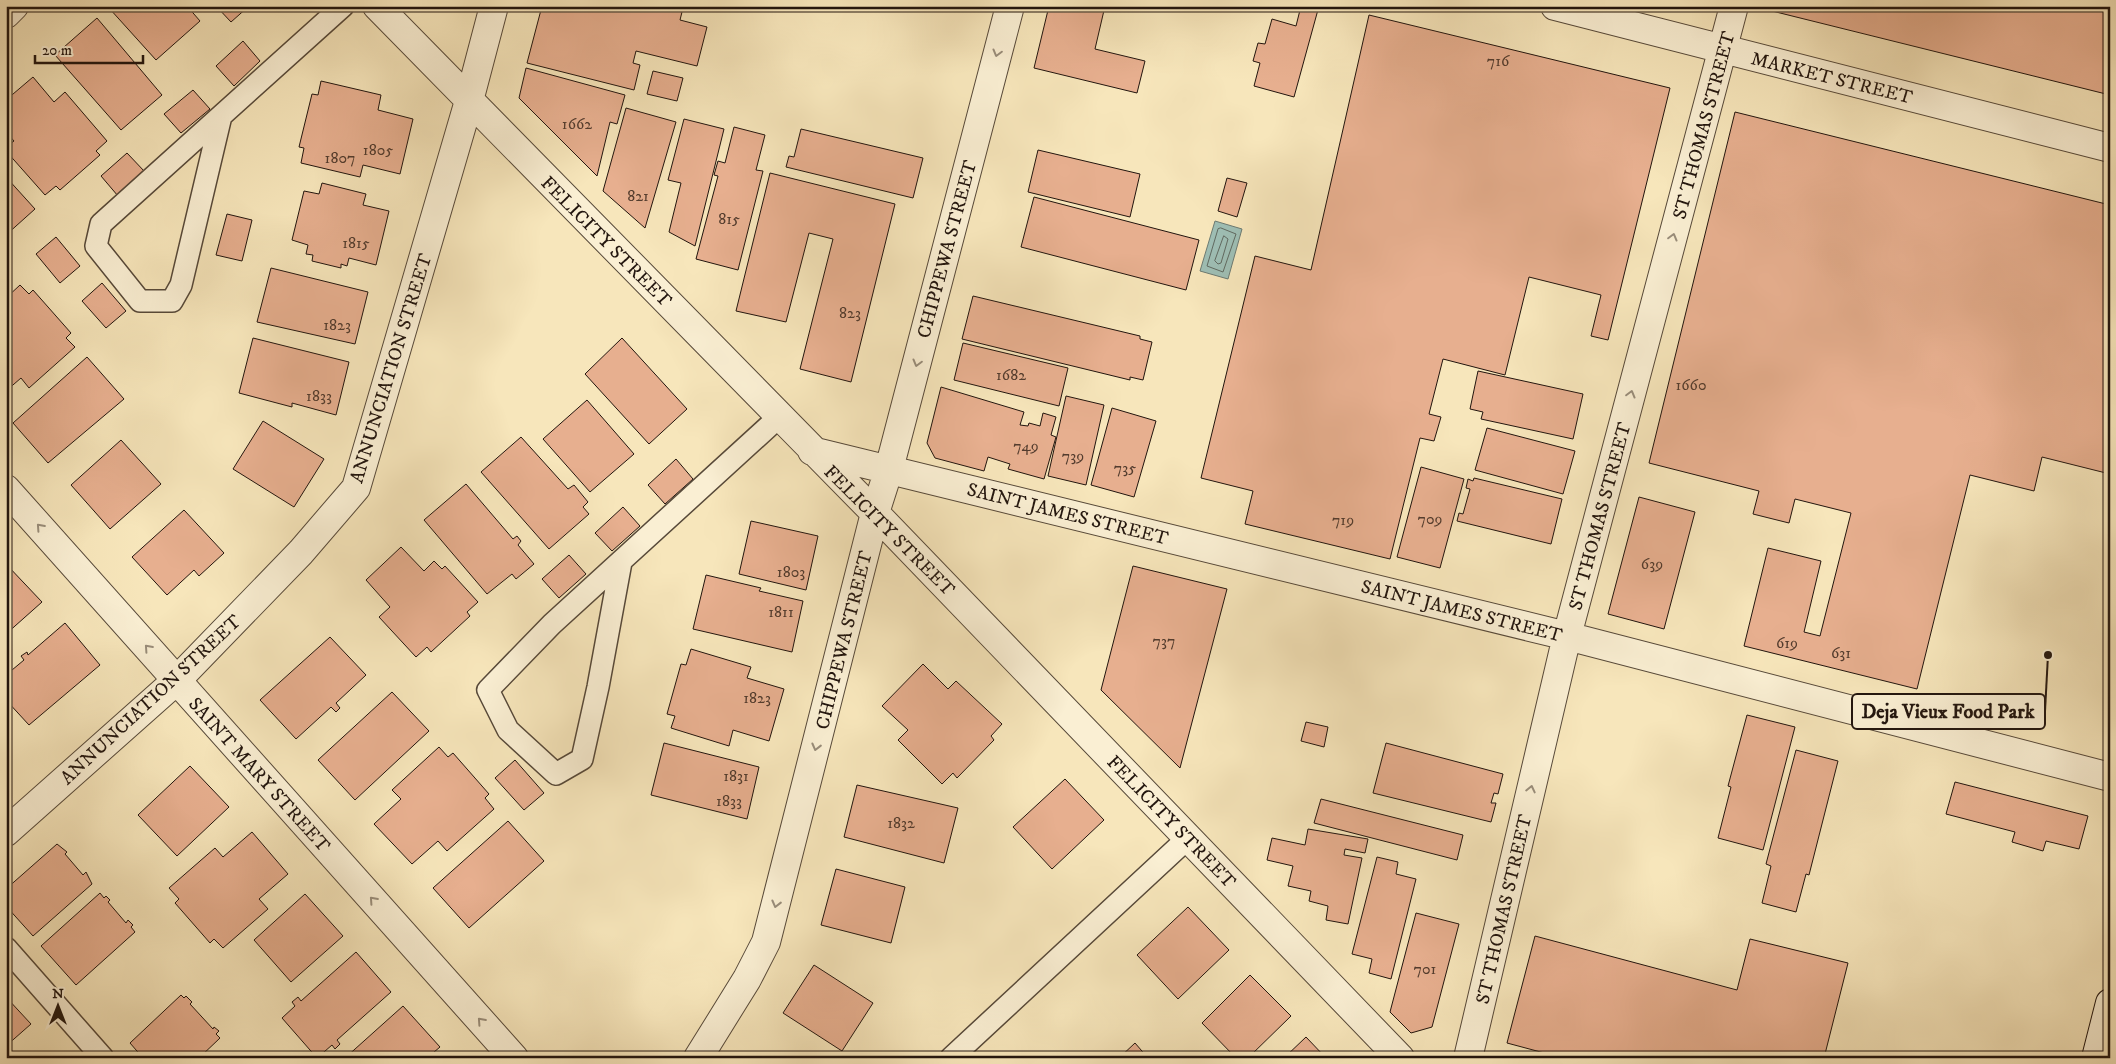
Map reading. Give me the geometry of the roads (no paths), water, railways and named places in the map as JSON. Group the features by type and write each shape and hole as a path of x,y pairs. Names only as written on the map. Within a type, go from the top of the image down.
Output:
{"street":[{"path":"6,14 14,6"},
{"name":"FELICITY STREET","path":"376,6 875,513 1400,1058"},
{"name":"ANNUNCIATION STREET","path":"6,832 177,680 301,552 356,488 469,101 494,6"},
{"name":"CHIPPEWA STREET","path":"698,1058 747,979 766,942 875,513 889,469 1010,6"},
{"name":"MARKET STREET","path":"1555,6 2110,148"},
{"name":"ST THOMAS STREET","path":"1468,1058 1567,636 1734,6"},
{"name":"SAINT JAMES STREET","path":"812,451 1567,636 2110,776"},
{"name":"SAINT MARY STREET","path":"6,489 514,1058"},
{"path":"2096,1058 2110,1003"}],"lane":[{"path":"221,116 181,285 172,301 140,301 96,246 100,224 343,6"},
{"path":"621,562 598,687 582,759 556,774 508,730 488,690 552,624 780,416"},
{"path":"951,1058 1188,838"},
{"path":"6,948 103,1058"}],"water":[{"path":"1215,221 1242,229 1228,279 1200,271"}],"place":[{"name":"Deja Vieux Food Park","path":"2048,655"}]}
